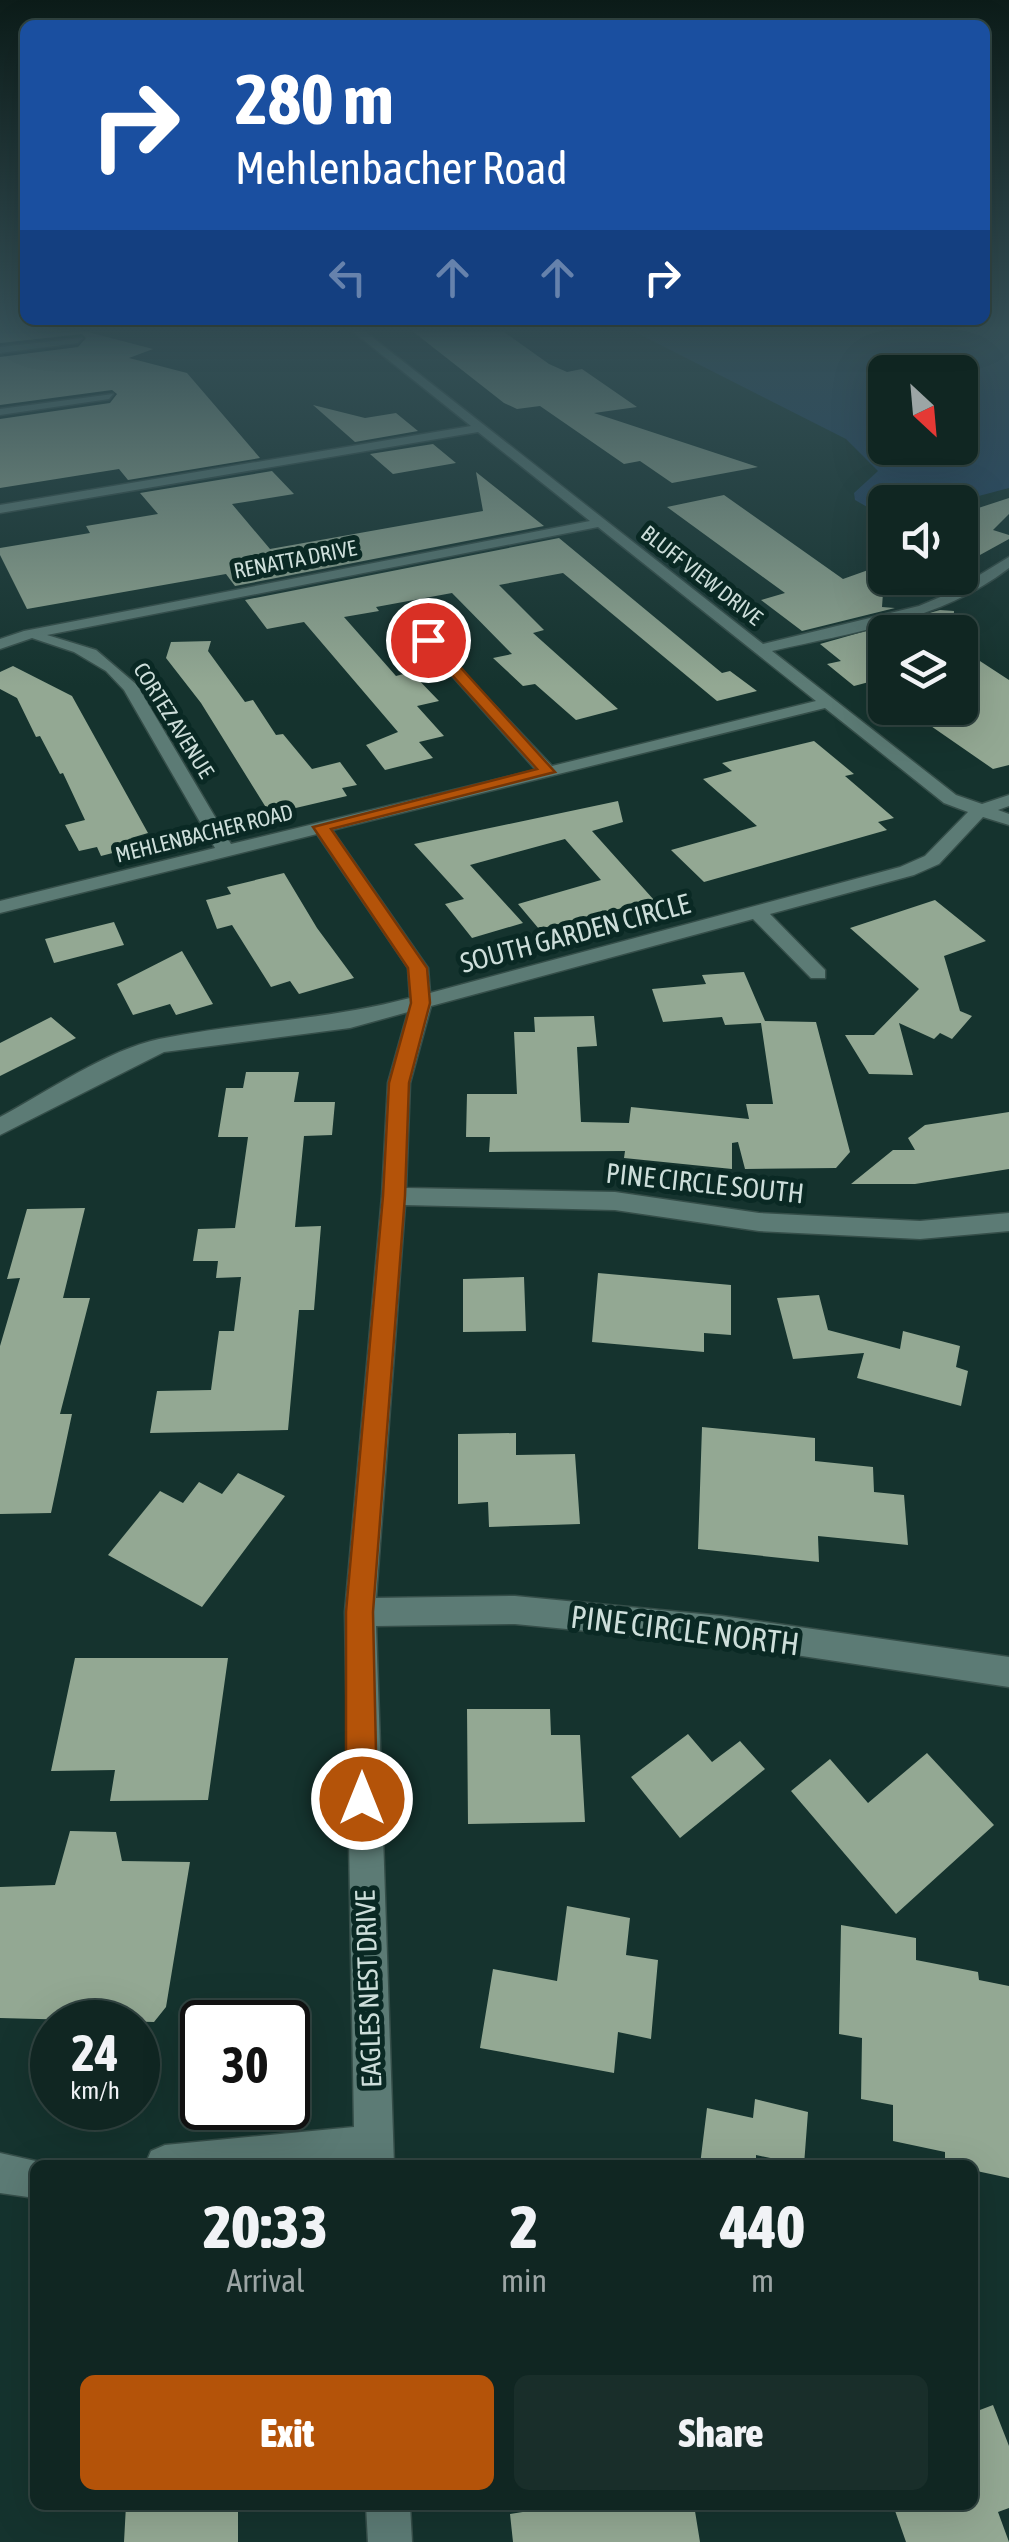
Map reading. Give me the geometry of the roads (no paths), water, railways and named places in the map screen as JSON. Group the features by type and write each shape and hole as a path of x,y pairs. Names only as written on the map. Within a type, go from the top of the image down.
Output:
{"street":[{"path":"0,509 360,449"},
{"name":"BLUFF VIEW DRIVE","path":"502,449 950,799 978,812"},
{"name":"RENATTA DRIVE","path":"0,644 24,635 599,523"},
{"path":"760,649 934,604 975,587 1009,561"},
{"name":"CORTEZ AVENUE","path":"0,629 80,645 113,665 132,688 226,851"},
{"path":"428,640 547,772"},
{"name":"MEHLENBACHER ROAD","path":"0,907 827,703"},
{"path":"978,812 1009,800"},
{"path":"978,812 1009,820"},
{"name":"SOUTH GARDEN CIRCLE","path":"0,1127 107,1069 160,1046 350,1020 757,912 932,860 978,812"},
{"name":"EAGLES NEST DRIVE","path":"321,827 418,968 420,1003 399,1083 394,1196 360,1612 374,2155"},
{"path":"757,912 818,974"},
{"name":"PINE CIRCLE SOUTH","path":"394,1196 615,1201 759,1222 920,1230 1009,1222"},
{"name":"PINE CIRCLE NORTH","path":"360,1612 514,1610 722,1630 1009,1672"},
{"path":"270,2160 374,2155"},
{"path":"0,2172 30,2177"},
{"path":"388,2510 390,2542"}],"water":[{"path":"856,449 868,449 868,461"},
{"path":"978,449 1009,449 1009,488 978,496 978,485 868,485 868,507 855,500 854,493 878,471 872,465 978,465"}]}
